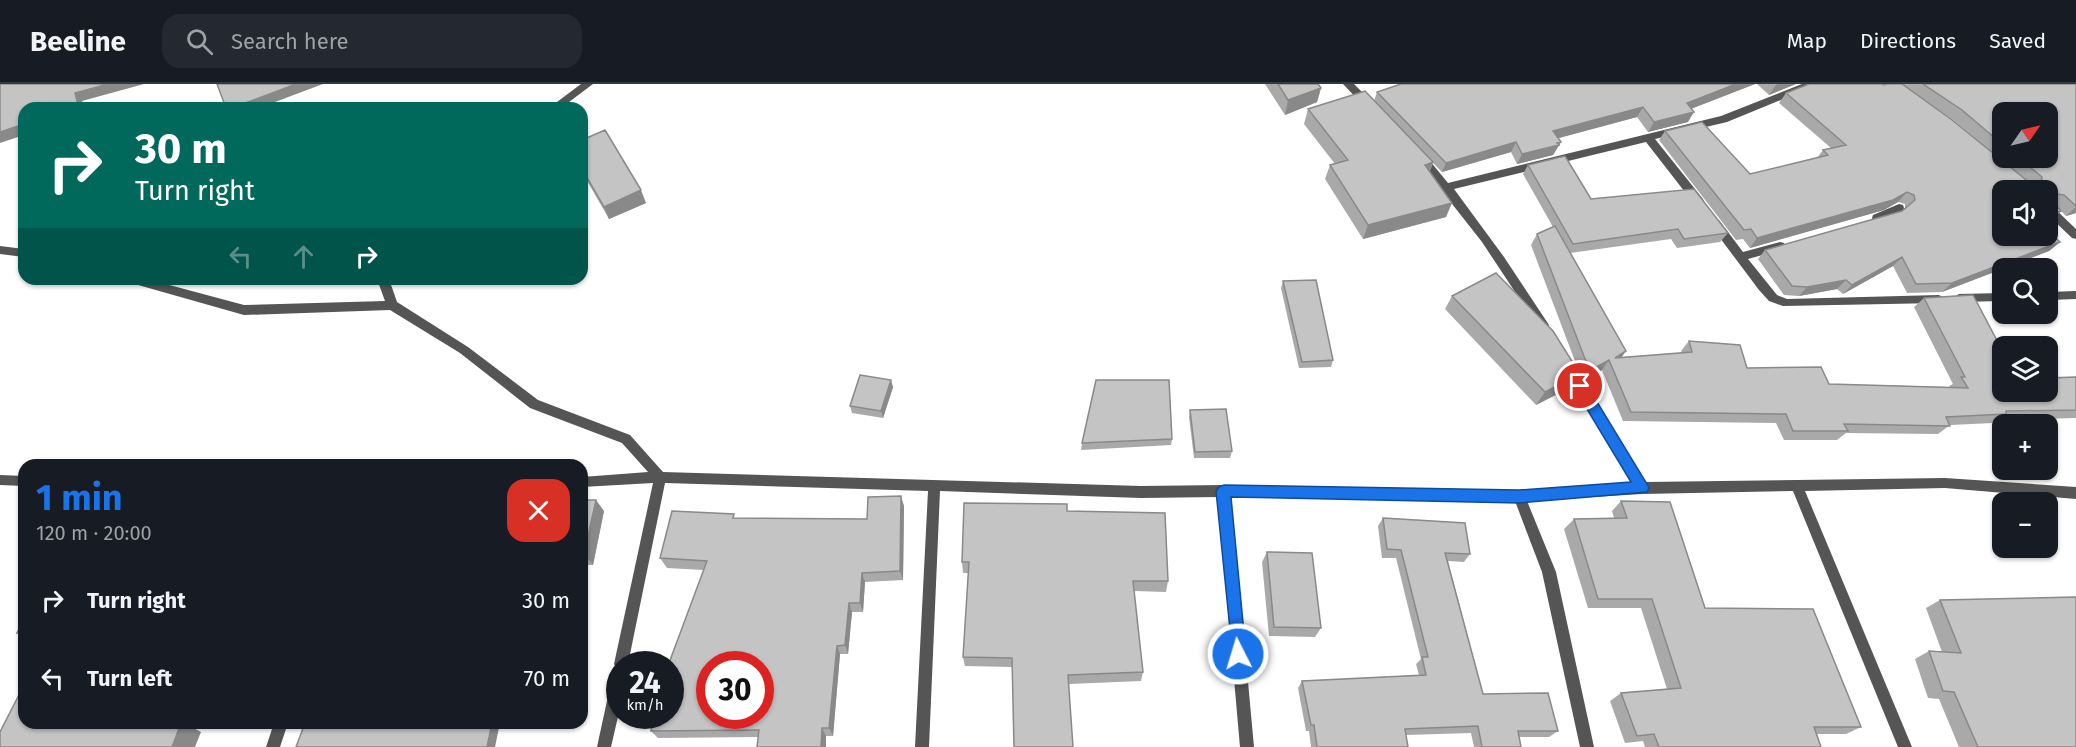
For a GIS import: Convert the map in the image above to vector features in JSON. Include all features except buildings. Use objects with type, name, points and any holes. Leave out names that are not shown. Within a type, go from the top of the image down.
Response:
[{"type":"street","points":[[562,102],[588,84]]},
{"type":"street","points":[[1348,84],[1379,115]]},
{"type":"street","points":[[1447,187],[1723,118],[1812,84]]},
{"type":"street","points":[[1648,137],[1773,298],[1787,303],[1992,297]]},
{"type":"street","points":[[1410,146],[1447,187],[1509,271],[1549,334]]},
{"type":"street","points":[[1865,222],[1888,216],[1899,208]]},
{"type":"street","points":[[2058,218],[2076,235]]},
{"type":"street","points":[[1740,257],[1786,244]]},
{"type":"street","points":[[0,250],[18,253]]},
{"type":"street","points":[[153,285],[244,310],[392,305],[464,350],[534,404],[626,439],[660,477]]},
{"type":"street","points":[[385,285],[392,305]]},
{"type":"street","points":[[2058,296],[2076,295]]},
{"type":"street","points":[[1562,355],[1642,488]]},
{"type":"street","points":[[624,651],[660,477]]},
{"type":"street","points":[[588,482],[660,477],[1141,492],[1224,491],[1519,496],[1642,488],[1944,483],[2076,494]]},
{"type":"street","points":[[0,480],[18,481]]},
{"type":"street","points":[[922,747],[934,486]]},
{"type":"street","points":[[1797,486],[1905,747]]},
{"type":"street","points":[[1224,491],[1247,747]]},
{"type":"street","points":[[1519,496],[1550,572],[1587,747]]},
{"type":"street","points":[[273,747],[279,729]]},
{"type":"street","points":[[604,747],[608,729]]},
{"type":"route","points":[[1238,654],[1224,491],[1519,496],[1642,488],[1580,386]]}]
